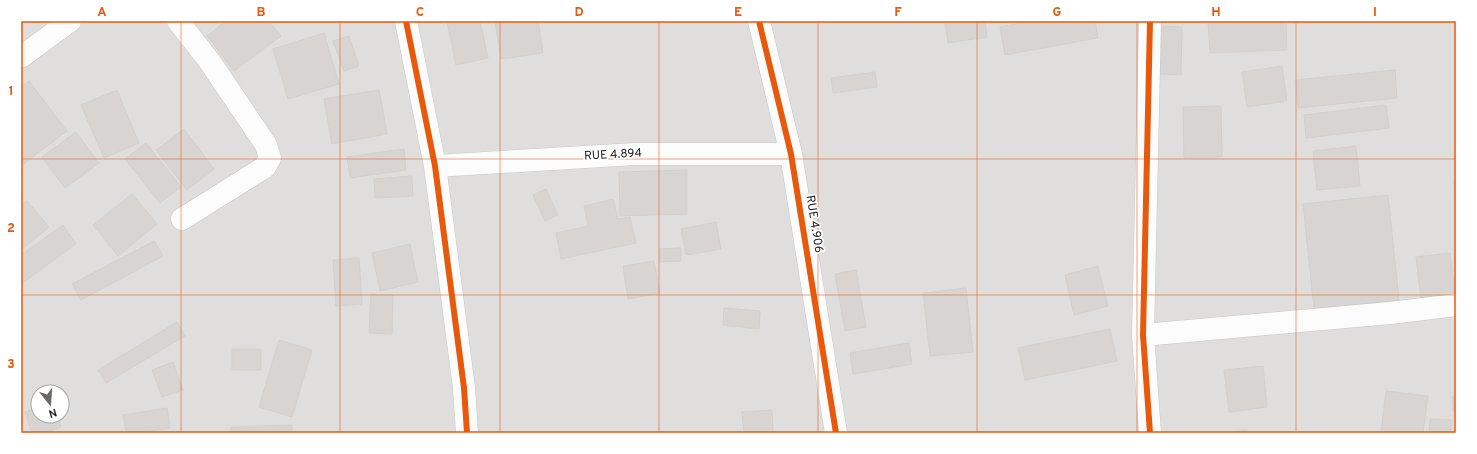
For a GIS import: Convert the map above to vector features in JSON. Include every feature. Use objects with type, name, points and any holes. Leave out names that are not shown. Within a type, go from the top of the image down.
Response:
[{"type":"street","points":[[21,57],[70,21]]},
{"type":"street","points":[[178,21],[210,62],[266,145],[270,158],[265,167],[182,219]]},
{"type":"street","points":[[406,21],[435,166],[464,388],[467,433]]},
{"type":"street","name":"RUE 4.906","points":[[759,21],[791,154],[836,433]]},
{"type":"street","points":[[1150,21],[1143,335],[1150,433]]},
{"type":"street","name":"RUE 4.894","points":[[435,166],[635,154],[791,154]]},
{"type":"street","points":[[1143,335],[1390,313],[1456,305]]},
{"type":"shaded area","points":[[21,21],[1456,21],[1456,433],[21,433]]},
{"type":"building","points":[[226,21],[269,21],[281,36],[234,71],[207,36]]},
{"type":"building","points":[[447,21],[480,21],[488,58],[456,65]]},
{"type":"building","points":[[495,21],[538,21],[543,53],[501,59]]},
{"type":"building","points":[[945,21],[985,21],[987,37],[948,43]]},
{"type":"building","points":[[1032,21],[1095,21],[1098,38],[1005,55],[1000,27]]},
{"type":"building","points":[[1208,21],[1286,21],[1287,50],[1210,53]]},
{"type":"building","points":[[1161,26],[1182,27],[1181,75],[1160,74]]},
{"type":"building","points":[[324,33],[339,84],[288,99],[273,49]]},
{"type":"building","points":[[349,36],[359,66],[344,71],[333,41]]},
{"type":"building","points":[[1282,66],[1287,101],[1247,107],[1242,72]]},
{"type":"building","points":[[1395,70],[1397,98],[1298,108],[1296,80]]},
{"type":"building","points":[[875,72],[877,87],[833,93],[831,78]]},
{"type":"building","points":[[29,81],[67,131],[21,166],[21,87]]},
{"type":"building","points":[[117,90],[139,143],[104,158],[81,105]]},
{"type":"building","points":[[379,90],[387,134],[332,144],[324,99]]},
{"type":"building","points":[[1386,105],[1389,128],[1306,138],[1304,115]]},
{"type":"building","points":[[1221,106],[1222,157],[1184,158],[1183,107]]},
{"type":"building","points":[[184,129],[214,169],[187,190],[156,150]]},
{"type":"building","points":[[76,132],[99,163],[65,188],[42,157]]},
{"type":"building","points":[[146,143],[181,187],[160,203],[125,159]]},
{"type":"building","points":[[1356,146],[1360,186],[1317,190],[1313,151]]},
{"type":"building","points":[[404,149],[406,170],[350,178],[347,157]]},
{"type":"building","points":[[687,170],[687,214],[620,216],[619,172]]},
{"type":"building","points":[[412,176],[413,196],[375,198],[374,179]]},
{"type":"building","points":[[1454,181],[1456,181],[1456,207]]},
{"type":"building","points":[[546,189],[558,215],[545,221],[533,195]]},
{"type":"building","points":[[132,194],[157,224],[118,256],[93,225]]},
{"type":"building","points":[[1388,195],[1399,300],[1314,309],[1303,204]]},
{"type":"building","points":[[613,199],[618,219],[630,217],[636,243],[561,259],[556,233],[588,226],[584,206]]},
{"type":"building","points":[[27,201],[49,227],[21,250],[21,205]]},
{"type":"building","points":[[716,222],[721,249],[686,255],[681,229]]},
{"type":"building","points":[[63,225],[76,244],[21,284],[21,255]]},
{"type":"building","points":[[154,241],[163,256],[81,300],[72,284]]},
{"type":"building","points":[[410,244],[418,282],[380,291],[372,253]]},
{"type":"building","points":[[681,248],[681,261],[660,262],[659,249]]},
{"type":"building","points":[[1450,253],[1455,294],[1421,298],[1416,257]]},
{"type":"building","points":[[359,258],[362,304],[336,306],[333,260]]},
{"type":"building","points":[[654,261],[660,293],[628,299],[623,266]]},
{"type":"building","points":[[1098,266],[1108,306],[1074,315],[1065,275]]},
{"type":"building","points":[[856,270],[866,327],[845,331],[835,274]]},
{"type":"building","points":[[966,288],[973,352],[930,356],[923,293]]},
{"type":"building","points":[[371,294],[393,295],[392,334],[369,333]]},
{"type":"building","points":[[724,308],[760,311],[759,329],[723,325]]},
{"type":"building","points":[[177,322],[185,336],[106,383],[98,370]]},
{"type":"building","points":[[1110,329],[1117,361],[1025,380],[1018,348]]},
{"type":"building","points":[[279,340],[312,350],[292,417],[259,407]]},
{"type":"building","points":[[909,343],[912,364],[853,374],[850,353]]},
{"type":"building","points":[[232,349],[261,349],[261,370],[232,370]]},
{"type":"building","points":[[173,362],[183,390],[162,397],[152,370]]},
{"type":"building","points":[[1263,366],[1267,407],[1229,412],[1224,370]]},
{"type":"building","points":[[1386,391],[1428,396],[1423,433],[1381,433]]},
{"type":"building","points":[[1452,397],[1456,397],[1456,410],[1453,411]]},
{"type":"building","points":[[167,408],[170,428],[138,433],[126,433],[123,415]]},
{"type":"building","points":[[30,410],[30,424],[60,424],[61,427],[44,433],[32,433],[25,412]]},
{"type":"building","points":[[772,410],[773,433],[744,433],[742,412]]},
{"type":"building","points":[[1430,419],[1452,420],[1451,433],[1429,433]]},
{"type":"building","points":[[292,425],[292,433],[231,433],[231,427]]},
{"type":"building","points":[[1247,430],[1247,433],[1226,433]]},
{"type":"cycle path","points":[[406,21],[435,166],[464,388],[467,433]]},
{"type":"cycle path","points":[[759,21],[791,154],[836,433]]},
{"type":"cycle path","points":[[1150,21],[1143,335],[1150,433]]}]
